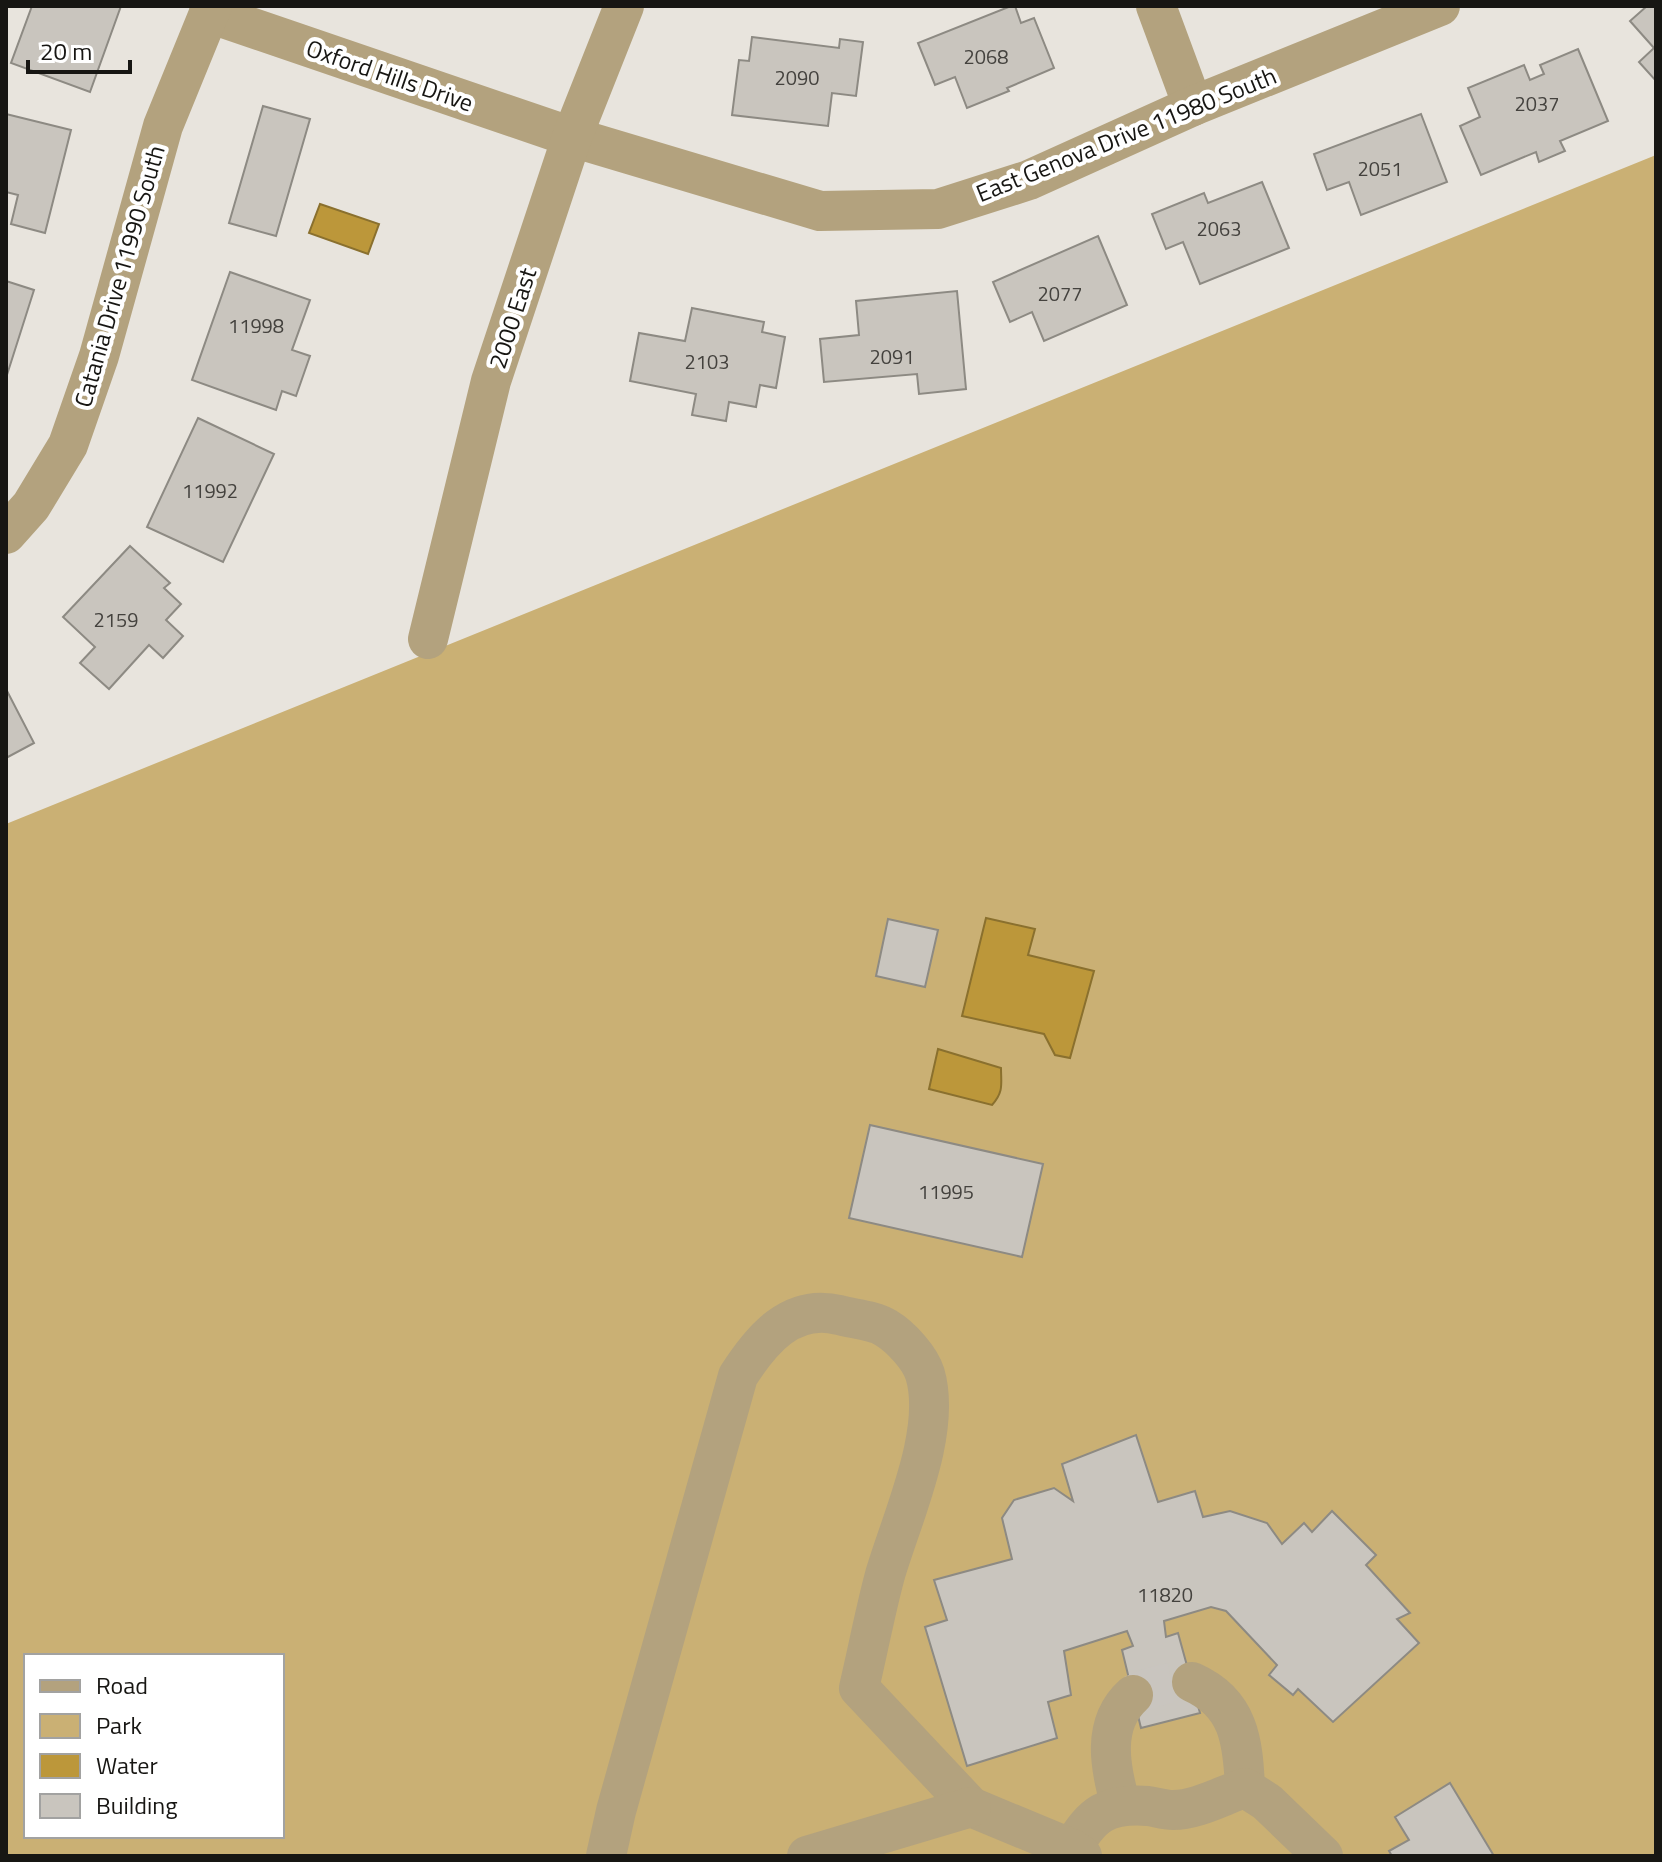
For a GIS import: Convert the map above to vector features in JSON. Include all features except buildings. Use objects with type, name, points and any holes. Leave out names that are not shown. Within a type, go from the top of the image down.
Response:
[{"type":"street","name":"2000 East","points":[[428,639],[491,381],[572,137],[624,6]]},
{"type":"street","points":[[1156,6],[1193,106]]},
{"type":"street","name":"East Genova Drive 11980 South","points":[[572,137],[820,211],[938,209],[1029,180],[1193,106],[1440,6]]},
{"type":"street","name":"Oxford Hills Drive","points":[[211,10],[572,137]]},
{"type":"street","name":"Catania Drive 11990 South","points":[[6,534],[31,506],[68,445],[99,356],[163,126],[211,10]]},
{"type":"street","points":[[606,1856],[738,1376],[760,1343],[789,1321],[823,1311],[885,1326],[908,1348],[924,1372],[931,1413],[916,1476],[885,1577],[859,1688],[971,1807],[1077,1853],[1084,1827],[1105,1811],[1121,1806],[1173,1810],[1196,1806],[1245,1788]]},
{"type":"street","points":[[1192,1682],[1210,1690],[1226,1707],[1237,1729],[1243,1753],[1245,1788]]},
{"type":"street","points":[[1121,1806],[1113,1778],[1110,1750],[1113,1727],[1121,1706],[1133,1695]]},
{"type":"street","points":[[1245,1788],[1267,1802],[1323,1856]]},
{"type":"street","points":[[807,1856],[971,1807]]},
{"type":"green space","points":[[1656,155],[1656,1856],[6,1856],[6,824]]},
{"type":"water","points":[[320,204],[379,224],[368,254],[309,233]]},
{"type":"water","points":[[986,918],[1035,929],[1028,955],[1094,971],[1070,1058],[1055,1055],[1044,1034],[962,1016]]},
{"type":"water","points":[[938,1049],[1001,1068],[1000,1092],[992,1105],[929,1089]]},
{"type":"tunnel","points":[[1133,1695],[1161,1685],[1192,1682]]}]
